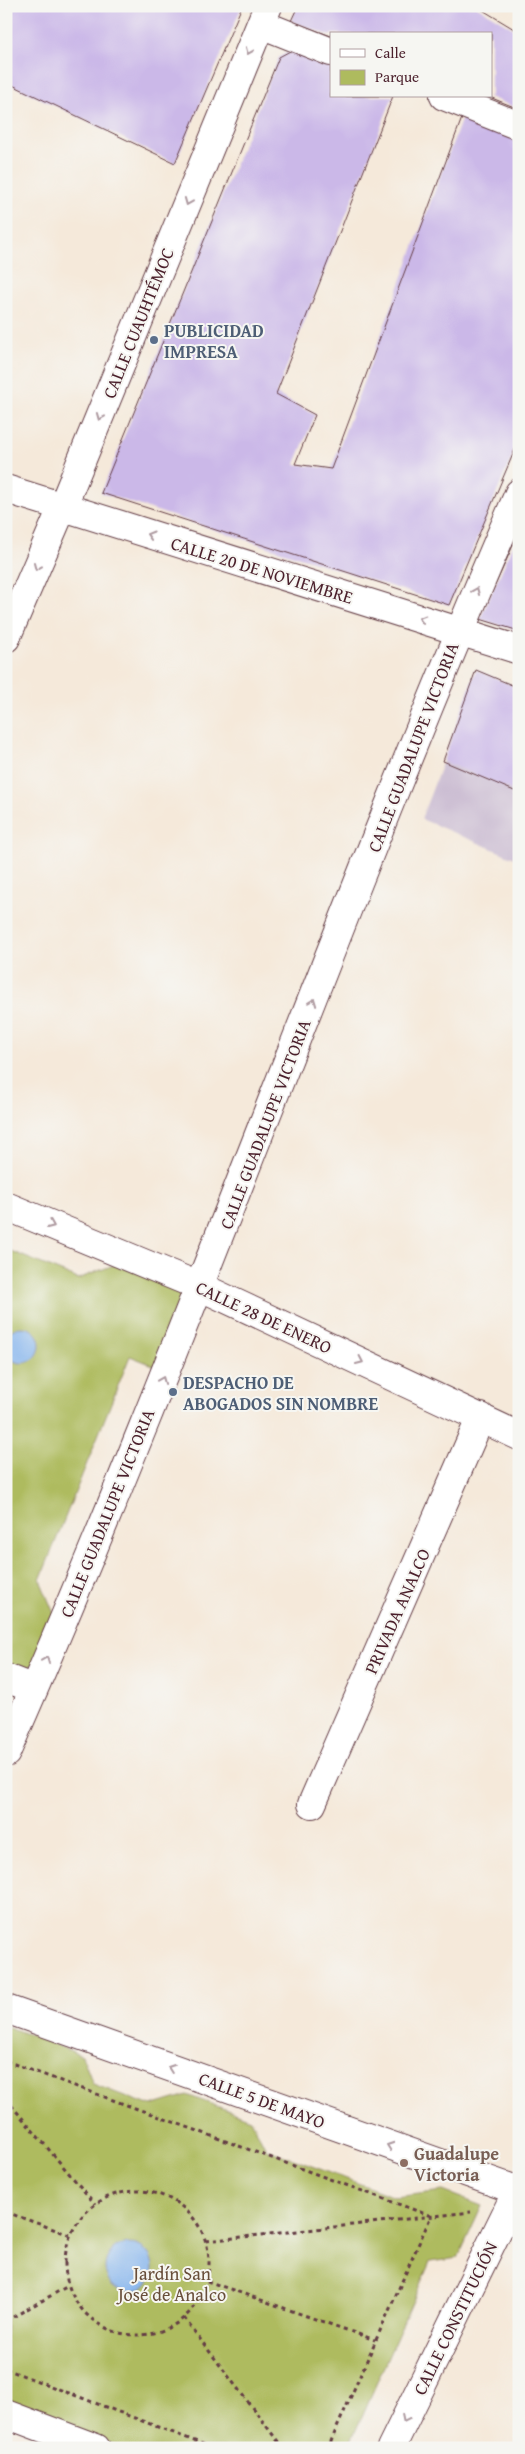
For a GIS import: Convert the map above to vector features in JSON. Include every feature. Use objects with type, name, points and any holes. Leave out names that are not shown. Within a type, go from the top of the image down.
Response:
[{"type":"street","points":[[264,15],[330,51]]},
{"type":"street","name":"CALLE CUAUHTÉMOC","points":[[6,638],[62,508],[264,15]]},
{"type":"street","points":[[449,98],[519,126]]},
{"type":"street","name":"CALLE 20 DE NOVIEMBRE","points":[[6,489],[519,650]]},
{"type":"street","name":"CALLE GUADALUPE VICTORIA","points":[[6,1753],[201,1287],[459,630],[519,493]]},
{"type":"street","name":"CALLE 28 DE ENERO","points":[[6,1206],[201,1287],[519,1436]]},
{"type":"street","name":"PRIVADA ANALCO","points":[[312,1804],[481,1417]]},
{"type":"street","points":[[6,1678],[34,1689]]},
{"type":"street","name":"CALLE 5 DE MAYO","points":[[6,2009],[518,2189]]},
{"type":"street","name":"CALLE CONSTITUCIÓN","points":[[391,2448],[518,2189]]},
{"type":"street","points":[[6,2414],[96,2448]]},
{"type":"path","points":[[6,2061],[431,2216]]},
{"type":"path","points":[[6,2099],[95,2204]]},
{"type":"path","points":[[138,2190],[160,2194],[180,2205],[196,2221],[206,2241],[209,2261],[207,2281],[198,2301],[184,2318],[166,2330],[146,2336],[124,2335],[104,2328],[86,2315],[73,2298],[66,2278],[65,2256],[70,2235],[80,2218],[95,2204],[115,2194],[138,2190]]},
{"type":"path","points":[[6,2212],[70,2235]]},
{"type":"path","points":[[206,2241],[472,2212]]},
{"type":"path","points":[[328,2448],[431,2216]]},
{"type":"path","points":[[207,2281],[375,2340]]},
{"type":"path","points":[[6,2321],[68,2286]]},
{"type":"path","points":[[184,2318],[283,2448]]},
{"type":"path","points":[[6,2369],[213,2448]]},
{"type":"shaded area","points":[[443,761],[519,793],[519,860],[421,819]]},
{"type":"green space","points":[[6,1249],[78,1279],[116,1264],[170,1285],[181,1295],[180,1312],[158,1367],[130,1356],[40,1580],[55,1616],[49,1636],[40,1656],[34,1664],[27,1669],[18,1670],[6,1667]]},
{"type":"green space","name":"Jardín San José de Analco","points":[[6,2026],[82,2055],[93,2084],[151,2106],[187,2095],[251,2119],[266,2149],[395,2197],[443,2191],[482,2206],[458,2258],[430,2262],[348,2448],[124,2448],[6,2404]]},
{"type":"water","points":[[22,1327],[29,1328],[35,1332],[39,1338],[39,1352],[35,1358],[29,1362],[22,1363],[15,1362],[9,1358],[5,1352],[4,1345],[5,1338],[9,1332],[15,1328]]},
{"type":"water","points":[[129,2244],[138,2246],[146,2251],[151,2259],[153,2268],[151,2277],[146,2285],[138,2290],[129,2292],[120,2290],[112,2285],[107,2277],[105,2268],[107,2259],[112,2251],[120,2246]]},
{"type":"building","points":[[6,6],[242,6],[175,163],[6,82]]},
{"type":"building","points":[[298,6],[476,6],[519,32],[519,109],[492,98],[492,32],[330,32],[330,36],[291,21]]},
{"type":"building","points":[[292,50],[330,66],[330,98],[392,98],[276,394],[315,415],[295,464],[331,469],[462,118],[519,141],[519,440],[449,605],[101,493],[279,57]]},
{"type":"building","points":[[519,532],[519,631],[480,619]]},
{"type":"building","points":[[476,670],[519,688],[519,793],[443,761]]},
{"type":"place","name":"PUBLICIDAD IMPRESA","points":[[154,340]]},
{"type":"place","name":"DESPACHO DE ABOGADOS SIN NOMBRE","points":[[173,1392]]},
{"type":"place","name":"Guadalupe Victoria","points":[[404,2163]]}]
